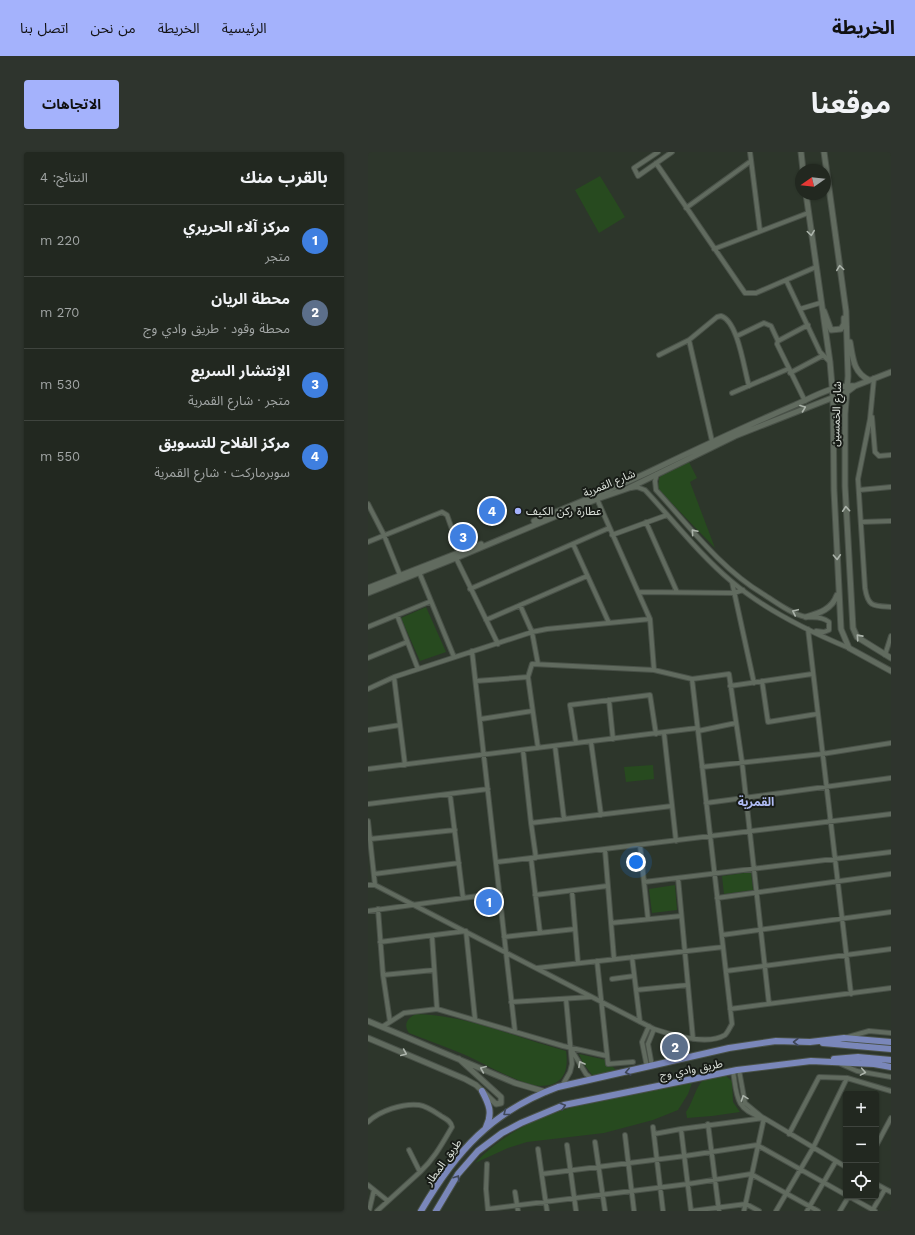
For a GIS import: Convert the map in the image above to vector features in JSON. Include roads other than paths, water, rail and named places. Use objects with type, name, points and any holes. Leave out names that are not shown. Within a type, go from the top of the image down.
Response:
[{"type":"main road","name":"طريق وادي وج","points":[[485,1128],[511,1109],[532,1097],[562,1086],[729,1048],[776,1041],[810,1042],[844,1038],[891,1042]]},
{"type":"main road","points":[[810,1042],[891,1048]]},
{"type":"main road","points":[[811,1061],[858,1057],[891,1060]]},
{"type":"main road","name":"طريق وادي وج","points":[[502,1133],[521,1122],[564,1106],[736,1071],[811,1061],[874,1064],[891,1067]]},
{"type":"main road","points":[[482,1091],[489,1104],[490,1110],[489,1122],[485,1128]]},
{"type":"main road","name":"طريق المطار","points":[[421,1211],[450,1166],[468,1144],[485,1128]]},
{"type":"main road","name":"طريق المطار","points":[[436,1211],[458,1174],[478,1150],[502,1133]]},
{"type":"street","points":[[658,152],[634,168],[638,176],[672,152]]},
{"type":"street","points":[[750,152],[760,231]]},
{"type":"street","points":[[801,152],[802,164]]},
{"type":"street","name":"شارع الخمسين","points":[[824,152],[844,293],[847,327],[845,486],[853,628],[857,637],[891,658]]},
{"type":"street","points":[[686,208],[751,161]]},
{"type":"street","points":[[656,163],[745,293],[756,293],[816,267]]},
{"type":"street","name":"شارع الخمسين","points":[[807,200],[819,297],[830,362],[833,397],[834,490],[838,592],[841,629],[849,648]]},
{"type":"street","points":[[714,249],[808,213]]},
{"type":"street","points":[[786,280],[822,356],[830,362]]},
{"type":"street","points":[[819,297],[829,326],[834,331],[841,329],[844,324],[844,293]]},
{"type":"street","points":[[800,309],[820,303]]},
{"type":"street","points":[[659,355],[689,340],[713,319],[721,316],[728,320],[737,336],[749,386]]},
{"type":"street","points":[[737,336],[764,323],[771,326],[778,341],[778,348],[805,401]]},
{"type":"street","points":[[778,341],[808,325]]},
{"type":"street","points":[[847,327],[854,366],[858,373],[869,380]]},
{"type":"street","points":[[689,340],[712,441]]},
{"type":"street","points":[[732,393],[789,371],[822,356]]},
{"type":"street","name":"شارع القمرية","points":[[368,593],[597,499],[629,488],[735,436],[847,392],[855,386],[891,372]]},
{"type":"street","points":[[874,378],[871,409],[860,464],[859,490],[861,522],[867,600],[875,606],[891,607]]},
{"type":"street","points":[[368,588],[460,552],[650,471],[712,441],[805,401],[847,385],[855,386]]},
{"type":"street","points":[[871,409],[875,452],[879,456],[891,455]]},
{"type":"street","points":[[660,472],[656,475],[656,490],[734,574],[761,593],[796,614],[806,617],[825,618],[830,626],[829,630],[824,632],[808,629]]},
{"type":"street","points":[[629,488],[637,487],[645,490],[732,582],[808,629],[849,648],[891,671]]},
{"type":"street","points":[[859,490],[891,487]]},
{"type":"street","points":[[597,499],[650,619],[654,670]]},
{"type":"street","points":[[368,504],[384,535],[400,575]]},
{"type":"street","points":[[368,542],[442,512],[447,515],[460,552]]},
{"type":"street","points":[[612,535],[667,515]]},
{"type":"street","points":[[861,522],[891,521]]},
{"type":"street","points":[[646,522],[677,592]]},
{"type":"street","points":[[470,589],[609,528]]},
{"type":"street","points":[[572,544],[609,623]]},
{"type":"street","points":[[456,558],[498,644]]},
{"type":"street","points":[[419,572],[429,602],[454,657]]},
{"type":"street","points":[[486,620],[587,576]]},
{"type":"street","points":[[732,582],[754,683]]},
{"type":"street","points":[[639,592],[734,593],[744,590]]},
{"type":"street","points":[[806,617],[830,607],[835,602],[838,592]]},
{"type":"street","points":[[368,627],[429,602]]},
{"type":"street","points":[[520,605],[532,632],[538,664]]},
{"type":"street","points":[[397,615],[418,669]]},
{"type":"street","points":[[368,689],[394,677],[532,632],[547,629],[650,619]]},
{"type":"street","points":[[808,629],[812,674],[851,994]]},
{"type":"street","points":[[885,655],[891,636]]},
{"type":"street","points":[[368,658],[407,642]]},
{"type":"street","points":[[472,651],[481,719],[497,862],[505,952],[515,1032]]},
{"type":"street","points":[[538,748],[528,677],[532,664],[654,670],[692,679],[729,674],[742,762],[769,1004]]},
{"type":"street","points":[[730,686],[812,674]]},
{"type":"street","points":[[394,677],[405,765]]},
{"type":"street","points":[[476,681],[528,677]]},
{"type":"street","points":[[368,885],[375,885],[654,1029],[675,1036],[693,1039],[718,1038],[726,1034],[732,1024],[692,679]]},
{"type":"street","points":[[762,682],[768,722],[817,714]]},
{"type":"street","points":[[576,744],[570,705],[609,700],[650,695],[656,734]]},
{"type":"street","points":[[609,700],[613,739]]},
{"type":"street","points":[[481,719],[532,711]]},
{"type":"street","points":[[368,769],[697,730],[736,724]]},
{"type":"street","points":[[368,730],[400,725]]},
{"type":"street","points":[[664,733],[676,841]]},
{"type":"street","points":[[591,742],[601,815]]},
{"type":"street","points":[[702,767],[822,754],[891,743]]},
{"type":"street","points":[[555,746],[564,819]]},
{"type":"street","points":[[523,750],[536,858]]},
{"type":"street","points":[[706,803],[826,788],[891,778]]},
{"type":"street","points":[[368,804],[488,789]]},
{"type":"street","points":[[450,794],[463,898]]},
{"type":"street","points":[[532,823],[672,806]]},
{"type":"street","points":[[497,862],[830,823],[891,814]]},
{"type":"street","points":[[368,821],[375,885]]},
{"type":"street","points":[[370,839],[455,830]]},
{"type":"street","points":[[640,845],[648,920]]},
{"type":"street","points":[[605,850],[614,959]]},
{"type":"street","points":[[644,882],[714,873],[754,870],[891,852]]},
{"type":"street","points":[[531,858],[540,933]]},
{"type":"street","points":[[374,874],[459,863]]},
{"type":"street","points":[[717,898],[891,874]]},
{"type":"street","points":[[678,878],[693,1039]]},
{"type":"street","points":[[535,895],[608,886]]},
{"type":"street","points":[[572,891],[578,963]]},
{"type":"street","points":[[368,911],[500,893]]},
{"type":"street","points":[[378,909],[383,975],[390,1022]]},
{"type":"street","points":[[722,935],[891,912]]},
{"type":"street","points":[[611,923],[682,916]]},
{"type":"street","points":[[504,937],[575,929]]},
{"type":"street","points":[[380,942],[466,931]]},
{"type":"street","points":[[466,931],[475,1019]]},
{"type":"street","points":[[432,936],[437,1010]]},
{"type":"street","points":[[536,968],[723,947]]},
{"type":"street","points":[[726,972],[891,949]]},
{"type":"street","points":[[632,957],[640,1022]]},
{"type":"street","points":[[597,961],[608,1064],[634,1062]]},
{"type":"street","points":[[383,975],[434,970]]},
{"type":"street","points":[[612,979],[634,976]]},
{"type":"street","points":[[636,990],[688,985]]},
{"type":"street","points":[[730,1009],[891,988]]},
{"type":"street","points":[[511,1002],[591,997]]},
{"type":"street","points":[[562,1086],[570,1072],[572,1064],[566,999]]},
{"type":"street","points":[[382,1027],[404,1013],[437,1010],[475,1019],[570,1048],[607,1056]]},
{"type":"street","points":[[368,1021],[522,1085],[546,1092]]},
{"type":"street","points":[[649,1026],[642,1042],[650,1067]]},
{"type":"street","points":[[650,1067],[648,1044],[654,1029]]},
{"type":"street","points":[[844,1038],[869,1031],[891,1033]]},
{"type":"street","points":[[368,1038],[465,1079],[476,1085],[496,1104],[502,1102],[501,1096],[460,1059]]},
{"type":"street","points":[[570,1048],[586,1074],[593,1080]]},
{"type":"street","points":[[836,1062],[857,1071],[891,1077]]},
{"type":"street","points":[[736,1071],[738,1102],[742,1107],[750,1114],[764,1118],[843,1165]]},
{"type":"street","points":[[789,1134],[819,1077],[847,1078],[891,1091]]},
{"type":"street","points":[[776,1211],[813,1148],[847,1078]]},
{"type":"street","points":[[368,1122],[385,1112],[405,1106],[419,1105],[431,1110],[449,1122],[452,1127],[432,1160],[377,1211]]},
{"type":"street","points":[[654,1134],[708,1124],[764,1118]]},
{"type":"street","points":[[744,1211],[764,1118]]},
{"type":"street","points":[[879,1140],[891,1118]]},
{"type":"street","points":[[708,1124],[719,1209]]},
{"type":"street","points":[[653,1127],[663,1211]]},
{"type":"street","points":[[681,1129],[692,1211],[719,1209],[746,1204],[759,1211]]},
{"type":"street","points":[[625,1135],[634,1211]]},
{"type":"street","points":[[595,1142],[605,1211]]},
{"type":"street","points":[[567,1145],[576,1211]]},
{"type":"street","points":[[542,1174],[657,1160],[757,1145],[843,1193]]},
{"type":"street","points":[[538,1149],[547,1211]]},
{"type":"street","points":[[409,1150],[420,1172]]},
{"type":"street","points":[[809,1209],[836,1161]]},
{"type":"street","points":[[487,1164],[488,1210],[517,1205],[661,1188],[751,1174],[809,1209],[818,1211]]},
{"type":"street","points":[[368,1185],[388,1200]]},
{"type":"street","points":[[879,1186],[891,1192]]},
{"type":"street","points":[[853,1199],[873,1211],[885,1189]]},
{"type":"street","points":[[369,1211],[374,1190]]},
{"type":"street","points":[[515,1192],[518,1211]]},
{"type":"street","points":[[840,1211],[846,1199]]},
{"type":"place","name":"مركز الفلاح للتسويق","points":[[492,511]]},
{"type":"place","name":"عطارة ركن الكيف","points":[[518,511]]},
{"type":"place","name":"الإنتشار السريع","points":[[463,537]]},
{"type":"place","name":"مركز آلاء الحريري","points":[[489,902]]},
{"type":"place","name":"محطة الريان","points":[[675,1047]]},
{"type":"district","name":"القمرية","points":[[756,802]]}]
